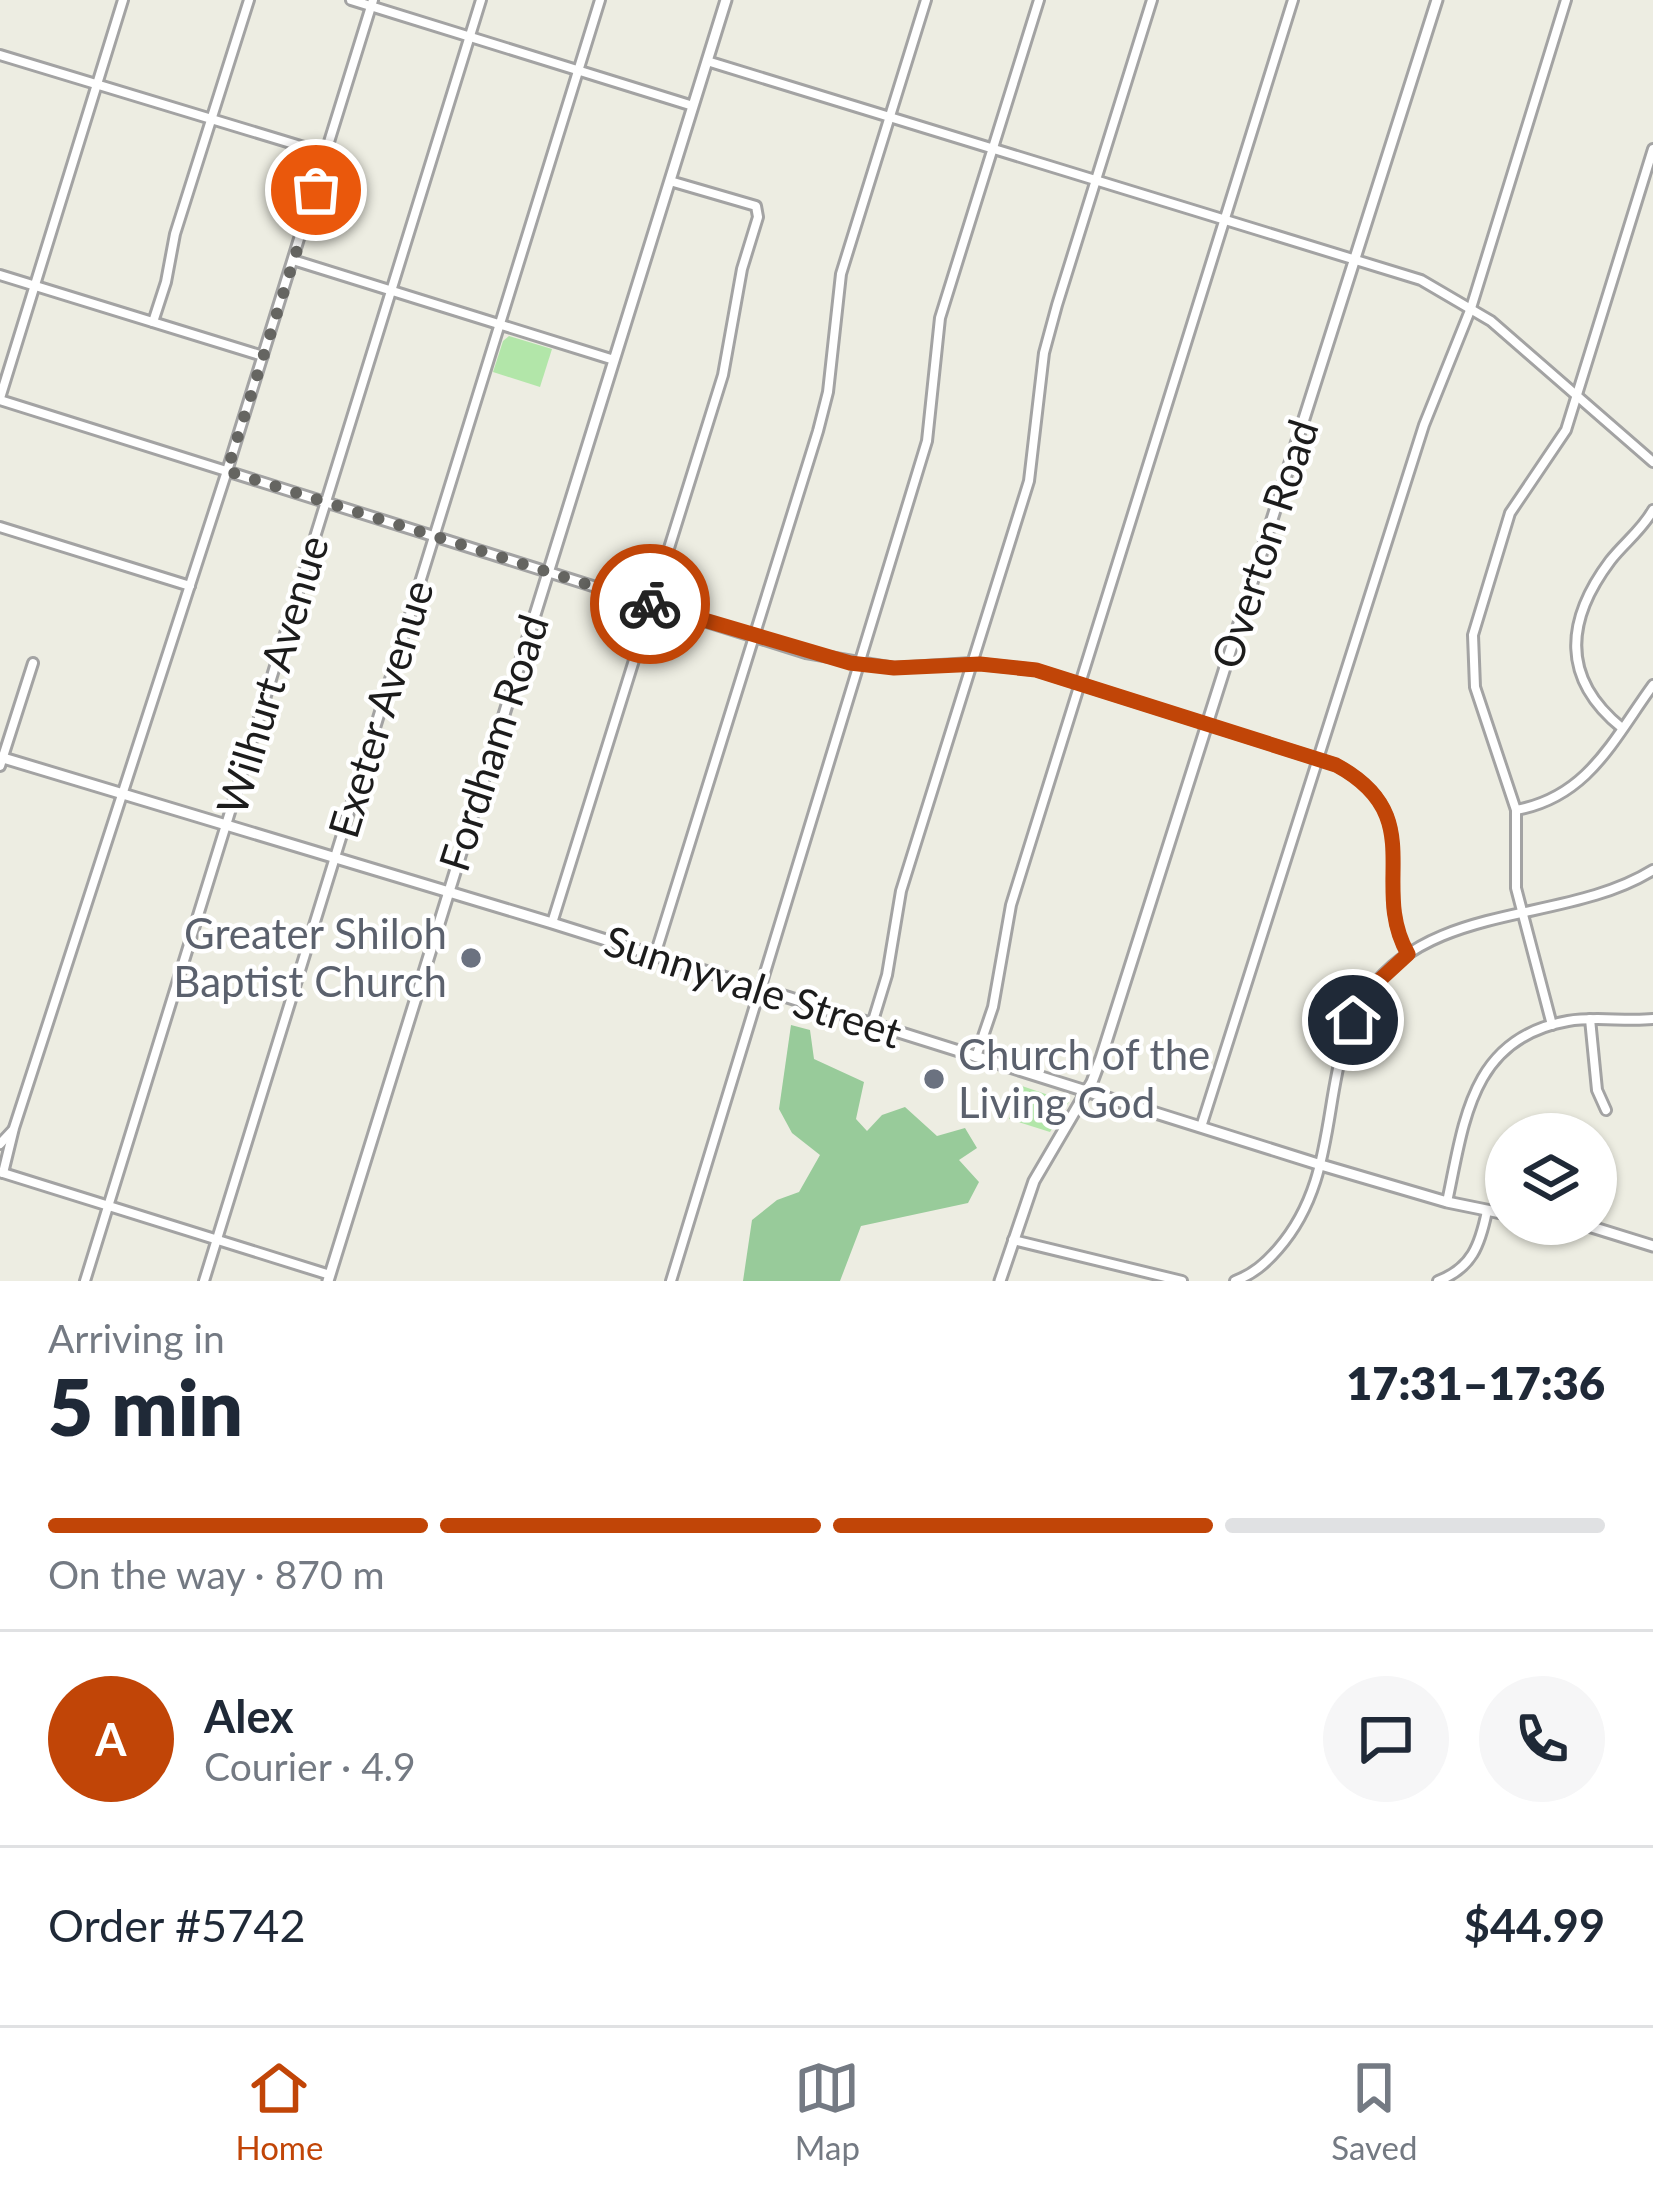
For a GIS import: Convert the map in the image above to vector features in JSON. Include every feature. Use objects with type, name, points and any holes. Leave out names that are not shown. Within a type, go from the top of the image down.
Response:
[{"type":"street","points":[[123,0],[0,399],[754,636],[859,664],[913,668],[971,663],[1027,668],[1319,760],[1354,775],[1388,818],[1394,837],[1395,928],[1408,954]]},
{"type":"street","points":[[153,322],[249,0]]},
{"type":"street","points":[[351,0],[694,106]]},
{"type":"street","name":"Wilhurt Avenue","points":[[86,1281],[482,0]]},
{"type":"street","name":"Exeter Avenue","points":[[204,1281],[600,0]]},
{"type":"street","name":"Fordham Road","points":[[329,1278],[726,0]]},
{"type":"street","points":[[655,955],[824,411],[841,274],[926,0]]},
{"type":"street","points":[[671,1281],[928,441],[940,318],[1039,0]]},
{"type":"street","points":[[872,1024],[887,975],[901,891],[1029,481],[1044,353],[1152,0]]},
{"type":"street","points":[[976,1057],[993,1007],[1011,905],[1293,0]]},
{"type":"street","name":"Overton Road","points":[[1000,1281],[1034,1181],[1086,1093],[1107,1042],[1437,0]]},
{"type":"street","points":[[1201,1127],[1424,425],[1471,308],[1566,0]]},
{"type":"street","points":[[329,1278],[2,1173],[372,3]]},
{"type":"street","points":[[0,55],[327,154]]},
{"type":"street","points":[[707,62],[1421,280],[1471,308],[1653,462]]},
{"type":"street","points":[[1552,1024],[1515,875],[1516,810],[1475,687],[1472,635],[1510,513],[1566,430],[1653,149]]},
{"type":"street","points":[[552,923],[723,376],[742,269],[758,217],[756,206],[670,182]]},
{"type":"street","points":[[293,260],[614,361]]},
{"type":"street","points":[[0,275],[263,356]]},
{"type":"street","points":[[1622,728],[1582,686],[1577,639],[1588,600],[1602,574],[1653,510]]},
{"type":"street","points":[[0,527],[190,586]]},
{"type":"street","points":[[1,760],[33,663]]},
{"type":"street","points":[[1516,810],[1542,805],[1586,778],[1653,686]]},
{"type":"street","name":"Sunnyvale Street","points":[[1,760],[552,923],[1086,1093],[1485,1211]]},
{"type":"street","points":[[1234,1281],[1267,1262],[1299,1224],[1322,1165],[1353,1020],[1371,988],[1408,954],[1439,937],[1616,889],[1653,870]]},
{"type":"street","points":[[1590,1019],[1598,1090],[1606,1110]]},
{"type":"street","points":[[1448,1202],[1470,1098],[1481,1074],[1512,1046],[1552,1024],[1653,1019]]},
{"type":"street","points":[[0,1144],[14,1128]]},
{"type":"street","points":[[1438,1281],[1460,1270],[1476,1253],[1485,1219]]},
{"type":"street","points":[[1617,1235],[1653,1246]]},
{"type":"street","points":[[1013,1240],[1182,1281]]},
{"type":"green space","points":[[509,336],[552,349],[540,387],[493,372]]},
{"type":"green space","points":[[791,1025],[810,1030],[814,1059],[864,1082],[856,1119],[867,1131],[882,1115],[905,1107],[937,1136],[965,1128],[977,1148],[959,1160],[979,1182],[968,1203],[861,1226],[840,1281],[743,1281],[752,1220],[777,1200],[799,1192],[820,1155],[792,1133],[779,1109]]},
{"type":"green space","points":[[1022,1086],[1069,1102],[1050,1132],[1009,1119]]},
{"type":"way so far","points":[[316,190],[227,471],[650,604]]},
{"type":"place","name":"Greater Shiloh Baptist Church","points":[[471,958]]},
{"type":"place","name":"Church of the Living God","points":[[934,1079]]},
{"type":"route","points":[[650,604],[850,663],[894,668],[980,664],[1036,670],[1336,765],[1354,775],[1379,802],[1394,837],[1395,928],[1408,954],[1371,988],[1353,1020]]}]
